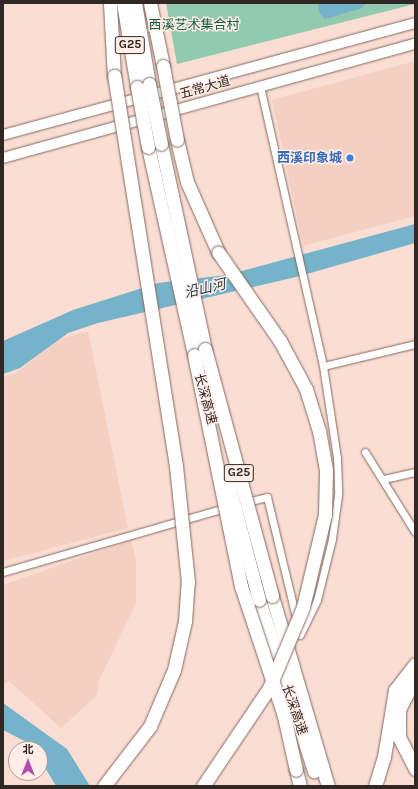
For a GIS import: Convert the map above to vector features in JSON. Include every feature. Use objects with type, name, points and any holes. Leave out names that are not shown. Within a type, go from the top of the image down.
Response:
[{"type":"highway","points":[[104,786],[150,726],[174,670],[186,621],[188,582],[176,466],[114,76],[110,3]]},
{"type":"highway","name":"长深高速","points":[[124,3],[155,145],[183,252],[199,352]]},
{"type":"highway","name":"长深高速","points":[[135,3],[143,86]]},
{"type":"highway","points":[[150,3],[177,140],[187,182],[218,252],[280,341],[306,389],[319,431],[326,470],[326,515],[303,607],[269,688],[204,786]]},
{"type":"highway","name":"长深高速","points":[[155,145],[170,254],[199,352],[266,598],[282,676],[320,786]]},
{"type":"highway","points":[[199,352],[241,586],[284,716],[300,786]]},
{"type":"highway","name":"长深高速","points":[[266,598],[287,655],[328,786]]},
{"type":"highway","points":[[375,786],[384,758],[394,690],[415,664]]},
{"type":"highway","points":[[415,678],[399,710],[399,737],[415,769]]},
{"type":"main road","name":"五常大道","points":[[3,135],[415,23]]},
{"type":"main road","name":"五常大道","points":[[3,158],[415,44]]},
{"type":"street","points":[[3,572],[267,497],[300,635],[317,600],[338,495],[333,418],[260,86]]},
{"type":"street","points":[[322,366],[415,344]]},
{"type":"street","points":[[365,452],[384,480],[415,532]]},
{"type":"street","points":[[384,480],[415,472]]},
{"type":"shaded area","name":"西溪印象城","points":[[415,61],[415,216],[303,246],[272,100]]},
{"type":"shaded area","points":[[88,331],[128,528],[3,561],[3,377],[16,373],[59,339]]},
{"type":"shaded area","points":[[131,540],[136,560],[136,604],[99,680],[97,695],[61,728],[9,681],[3,685],[3,585]]},
{"type":"green space","name":"西溪艺术集合村","points":[[166,3],[415,3],[415,4],[177,64]]},
{"type":"water","points":[[318,3],[366,3],[362,8],[325,19],[319,12]]},
{"type":"water","name":"沿山河","points":[[415,224],[415,243],[300,276],[98,323],[68,333],[20,368],[3,374],[3,341],[73,310],[158,283],[227,275]]},
{"type":"water","points":[[3,703],[67,749],[90,786],[56,786],[48,772],[48,741],[24,741],[3,730]]},
{"type":"place","name":"西溪印象城","points":[[350,158]]}]
